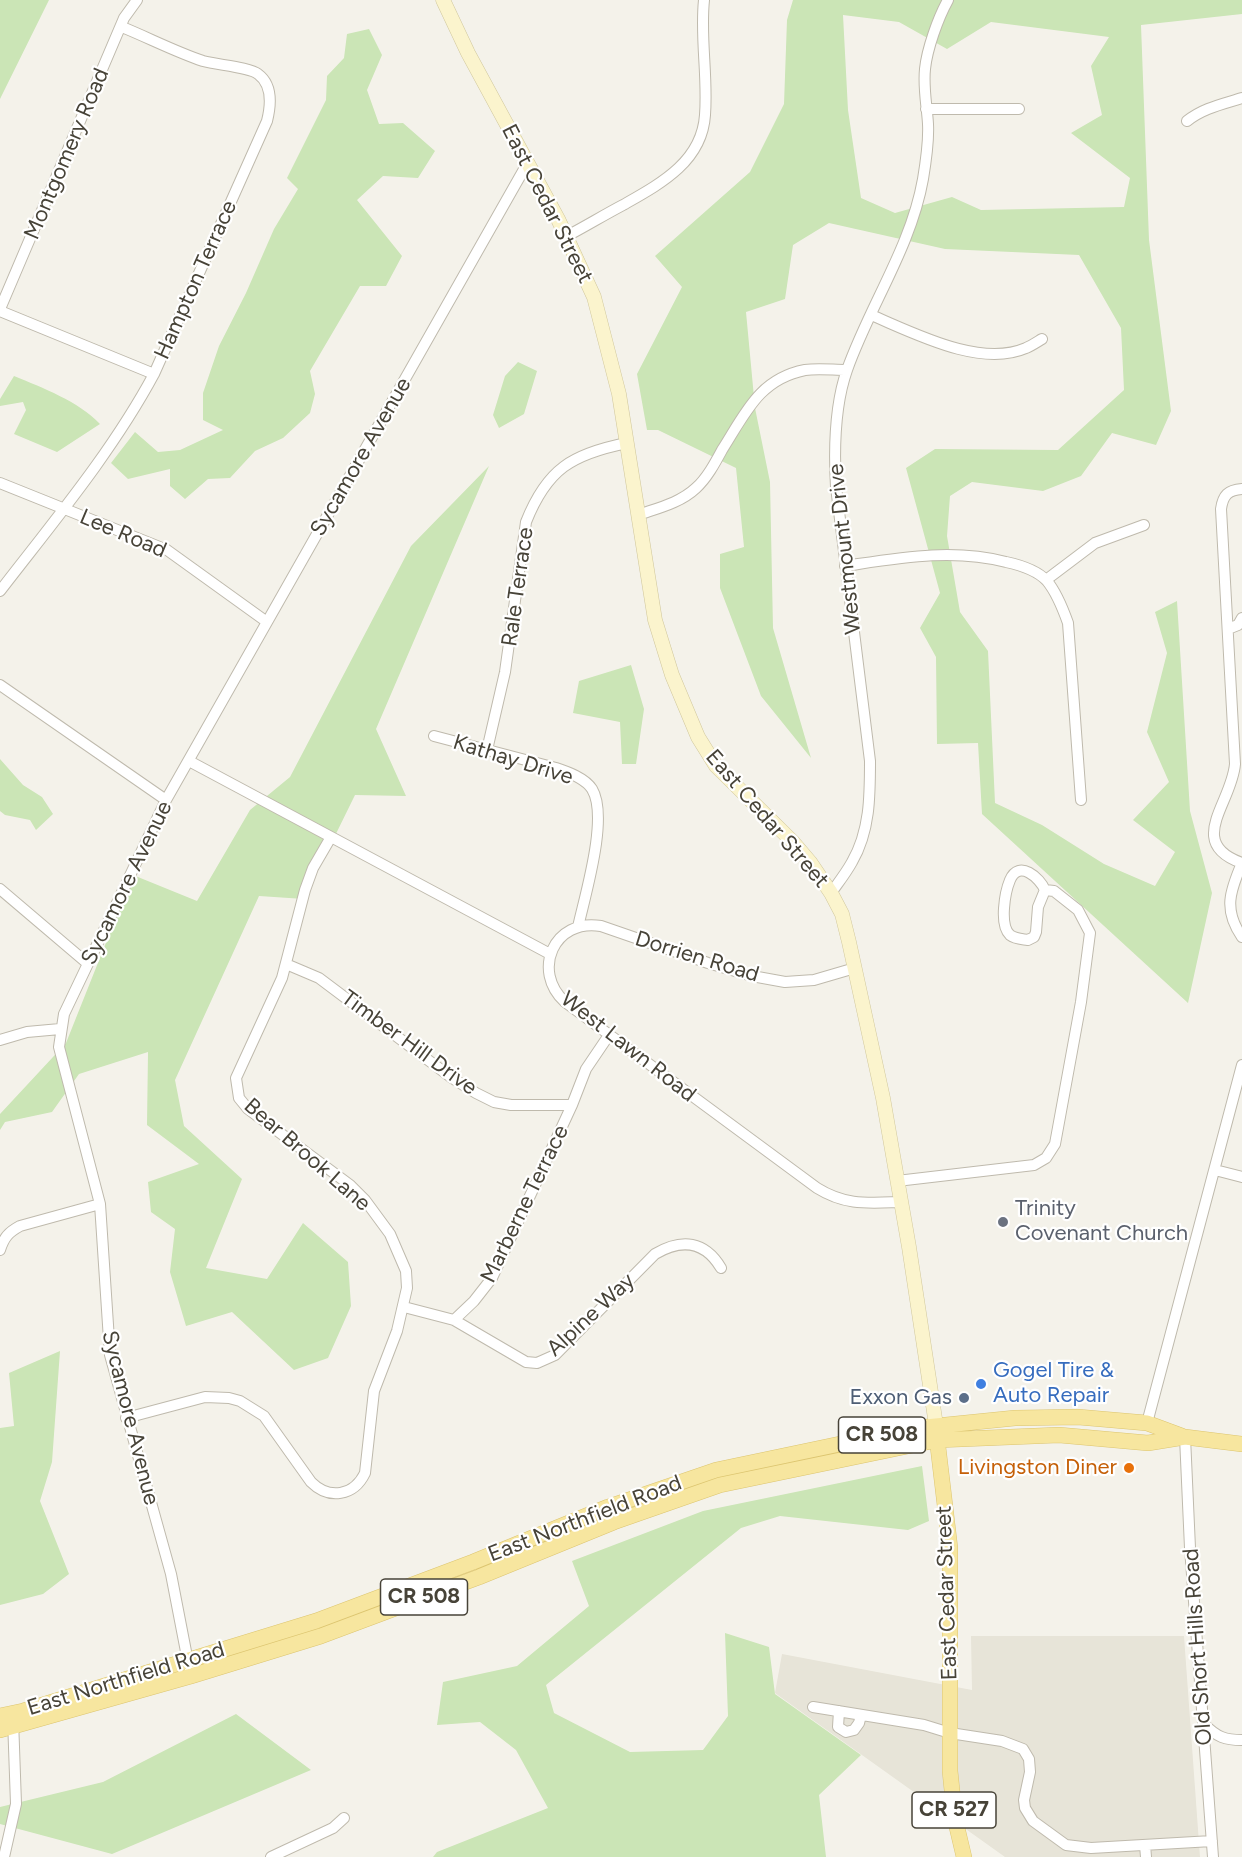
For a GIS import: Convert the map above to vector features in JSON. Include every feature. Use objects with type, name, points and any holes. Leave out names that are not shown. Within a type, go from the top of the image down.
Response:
[{"type":"main road","name":"East Cedar Street","points":[[443,0],[468,53],[567,236],[594,297],[619,394],[655,620],[672,675],[698,737],[716,766],[793,842],[810,862],[842,914],[883,1098],[936,1432],[950,1548],[950,1771],[955,1818],[964,1857]]},
{"type":"main road","name":"East Northfield Road","points":[[7,1722],[446,1589],[614,1522],[691,1486],[716,1470],[1015,1418],[1093,1418],[1147,1424],[1185,1437],[1242,1444]]},
{"type":"main road","points":[[1085,1436],[1092,1430],[1140,1434],[1147,1424]]},
{"type":"main road","name":"East Northfield Road","points":[[936,1432],[1085,1436],[1148,1443],[1185,1437]]},
{"type":"main road","name":"East Northfield Road","points":[[319,1628],[439,1575],[564,1525],[691,1486]]},
{"type":"main road","points":[[564,1525],[570,1540]]},
{"type":"main road","points":[[439,1575],[446,1589]]},
{"type":"street","name":"Montgomery Road","points":[[0,310],[124,18],[137,0]]},
{"type":"street","points":[[567,236],[662,183],[680,169],[695,149],[702,132],[705,115],[704,0]]},
{"type":"street","name":"Westmount Drive","points":[[831,893],[856,854],[867,822],[870,796],[870,761],[845,566],[835,463],[839,409],[847,370],[905,240],[916,209],[925,161],[928,127],[925,66],[941,13],[948,0]]},
{"type":"street","name":"Hampton Terrace","points":[[0,591],[123,427],[154,374],[267,121],[270,109],[270,96],[266,84],[258,74],[201,60],[122,27]]},
{"type":"street","points":[[1187,121],[1207,108],[1242,98]]},
{"type":"street","points":[[926,108],[1019,110]]},
{"type":"street","name":"Sycamore Avenue","points":[[189,1668],[171,1574],[110,1355],[100,1204],[59,1047],[60,1029],[64,1014],[87,963],[166,800],[527,164]]},
{"type":"street","points":[[0,310],[154,374]]},
{"type":"street","points":[[872,315],[927,338],[967,351],[1004,353],[1025,349],[1042,339]]},
{"type":"street","points":[[638,515],[676,502],[698,487],[760,392],[773,381],[788,374],[807,370],[847,370]]},
{"type":"street","name":"Rale Terrace","points":[[487,750],[505,672],[526,522],[533,502],[542,488],[566,464],[594,451],[627,443]]},
{"type":"street","name":"Lee Road","points":[[0,483],[167,550],[267,622]]},
{"type":"street","points":[[1242,489],[1232,490],[1225,494],[1221,508],[1235,764],[1234,777],[1215,827],[1214,844],[1227,858],[1242,863],[1230,896],[1230,912],[1242,937]]},
{"type":"street","points":[[1046,580],[1095,543],[1144,525]]},
{"type":"street","points":[[845,566],[920,555],[955,553],[988,557],[1024,566],[1046,580],[1068,623],[1081,800]]},
{"type":"street","points":[[1228,629],[1238,625],[1242,618]]},
{"type":"street","points":[[0,685],[166,800]]},
{"type":"street","name":"Kathay Drive","points":[[434,736],[556,768],[572,774],[591,788],[596,800],[597,836],[578,927]]},
{"type":"street","points":[[189,761],[550,954],[559,939],[578,927]]},
{"type":"street","name":"Bear Brook Lane","points":[[126,1418],[205,1397],[229,1398],[240,1401],[264,1416],[316,1487],[328,1493],[347,1492],[358,1484],[365,1473],[374,1391],[404,1307],[407,1288],[406,1271],[399,1253],[378,1216],[350,1185],[248,1108],[237,1092],[236,1078],[239,1067],[270,1006],[286,964],[313,868],[331,837]]},
{"type":"street","points":[[1025,871],[1033,873],[1045,890],[1040,899],[1034,937],[1028,940],[1011,936],[1006,930],[1003,917],[1010,880],[1014,874],[1025,871]]},
{"type":"street","points":[[0,890],[87,963]]},
{"type":"street","points":[[897,1181],[1034,1165],[1046,1158],[1055,1144],[1081,1002],[1090,933],[1078,910],[1053,891],[1045,890]]},
{"type":"street","name":"Dorrien Road","points":[[578,927],[601,926],[708,963],[785,982],[814,980],[855,968]]},
{"type":"street","name":"West Lawn Road","points":[[550,954],[548,972],[558,996],[817,1188],[832,1197],[862,1203],[901,1202]]},
{"type":"street","name":"Timber Hill Drive","points":[[286,964],[319,978],[452,1078],[494,1102],[511,1105],[572,1105]]},
{"type":"street","points":[[0,1040],[27,1032],[60,1029]]},
{"type":"street","name":"Marberne Terrace","points":[[454,1320],[474,1301],[492,1278],[572,1105],[586,1069],[609,1035]]},
{"type":"street","points":[[1147,1424],[1242,1065]]},
{"type":"street","points":[[1215,1170],[1242,1177]]},
{"type":"street","points":[[0,1250],[3,1240],[10,1232],[21,1226],[100,1204]]},
{"type":"street","name":"Alpine Way","points":[[454,1320],[526,1362],[537,1363],[555,1354],[655,1254],[666,1247],[690,1244],[701,1248],[714,1256],[721,1268]]},
{"type":"street","points":[[404,1307],[454,1320]]},
{"type":"street","name":"Old Short Hills Road","points":[[1185,1437],[1190,1548],[1214,1857]]},
{"type":"street","points":[[813,1707],[924,1725],[950,1733],[1002,1741],[1023,1749],[1029,1760],[1030,1772],[1024,1800],[1028,1814],[1033,1821],[1066,1845],[1080,1852],[1090,1848],[1212,1840]]},
{"type":"street","points":[[838,1711],[838,1727],[846,1732],[855,1731],[861,1715]]},
{"type":"street","points":[[4,1857],[16,1804],[7,1722]]},
{"type":"street","points":[[1205,1725],[1215,1736],[1227,1740],[1242,1740]]},
{"type":"street","points":[[271,1857],[333,1828],[344,1818]]},
{"type":"street","points":[[1145,1845],[1146,1857]]},
{"type":"shaded area","points":[[971,1636],[1184,1636],[1200,1857],[1005,1857],[775,1693],[782,1654],[972,1690]]},
{"type":"green space","points":[[0,0],[49,0],[0,99]]},
{"type":"green space","points":[[793,0],[1242,0],[1242,14],[1141,25],[1149,240],[1171,411],[1156,445],[1112,433],[1081,476],[1043,491],[972,482],[950,496],[947,536],[960,612],[988,651],[995,803],[1042,825],[1104,864],[1155,886],[1175,852],[1133,820],[1169,782],[1147,732],[1167,653],[1155,612],[1177,601],[1190,811],[1212,893],[1188,1003],[982,814],[978,743],[937,744],[936,657],[920,628],[940,593],[906,468],[935,449],[1058,450],[1124,390],[1121,328],[1079,255],[945,249],[829,223],[793,245],[785,299],[746,312],[755,408],[770,482],[773,628],[811,758],[761,696],[720,588],[720,554],[744,547],[736,468],[658,430],[647,430],[637,374],[682,287],[655,256],[750,172],[784,104],[787,20]],"holes":[[[843,15],[899,22],[947,49],[991,22],[1109,37],[1091,66],[1102,115],[1071,133],[1130,178],[1124,207],[981,210],[952,197],[895,213],[861,198],[848,110]]]},
{"type":"green space","points":[[369,29],[382,55],[367,90],[379,124],[403,123],[435,151],[418,178],[383,176],[357,200],[402,256],[386,286],[360,286],[310,371],[315,394],[310,413],[283,438],[255,451],[230,478],[208,479],[185,499],[170,486],[170,469],[128,479],[111,463],[135,432],[158,452],[180,450],[223,430],[203,420],[203,393],[219,346],[246,293],[274,229],[298,189],[287,178],[326,100],[327,76],[344,58],[347,34]]},
{"type":"green space","points":[[518,362],[537,371],[524,414],[499,428],[493,415],[505,376]]},
{"type":"green space","points":[[14,376],[71,402],[100,424],[57,452],[14,434],[26,410],[23,402],[0,406],[0,399]]},
{"type":"green space","points":[[489,466],[376,729],[406,796],[355,795],[304,899],[259,896],[175,1080],[184,1126],[242,1179],[206,1268],[267,1279],[303,1223],[348,1262],[351,1306],[328,1358],[294,1370],[232,1312],[186,1326],[170,1272],[175,1229],[151,1212],[148,1182],[199,1164],[147,1125],[148,1052],[79,1074],[52,1112],[5,1122],[0,1130],[0,1114],[66,1043],[133,875],[197,901],[250,810],[290,777],[411,546]]},
{"type":"green space","points":[[631,665],[644,709],[636,764],[622,764],[620,722],[573,713],[579,681]]},
{"type":"green space","points":[[0,759],[23,785],[42,797],[53,814],[36,830],[30,820],[5,815],[0,811]]},
{"type":"green space","points":[[60,1351],[52,1462],[40,1501],[69,1574],[43,1594],[0,1605],[0,1428],[14,1426],[9,1373]]},
{"type":"green space","points":[[922,1466],[929,1521],[908,1530],[780,1516],[741,1528],[546,1685],[554,1713],[630,1752],[703,1750],[728,1716],[725,1633],[769,1647],[775,1694],[861,1755],[819,1795],[826,1857],[433,1857],[437,1852],[548,1808],[516,1750],[480,1722],[437,1725],[443,1682],[517,1666],[589,1606],[572,1561],[703,1511]]},
{"type":"green space","points":[[236,1714],[311,1770],[112,1854],[0,1824],[0,1807],[103,1782]]},
{"type":"place","name":"Trinity Covenant Church","points":[[1003,1222]]},
{"type":"place","name":"Gogel Tire & Auto Repair","points":[[981,1384]]},
{"type":"place","name":"Exxon Gas","points":[[964,1398]]},
{"type":"place","name":"Livingston Diner","points":[[1129,1468]]}]
